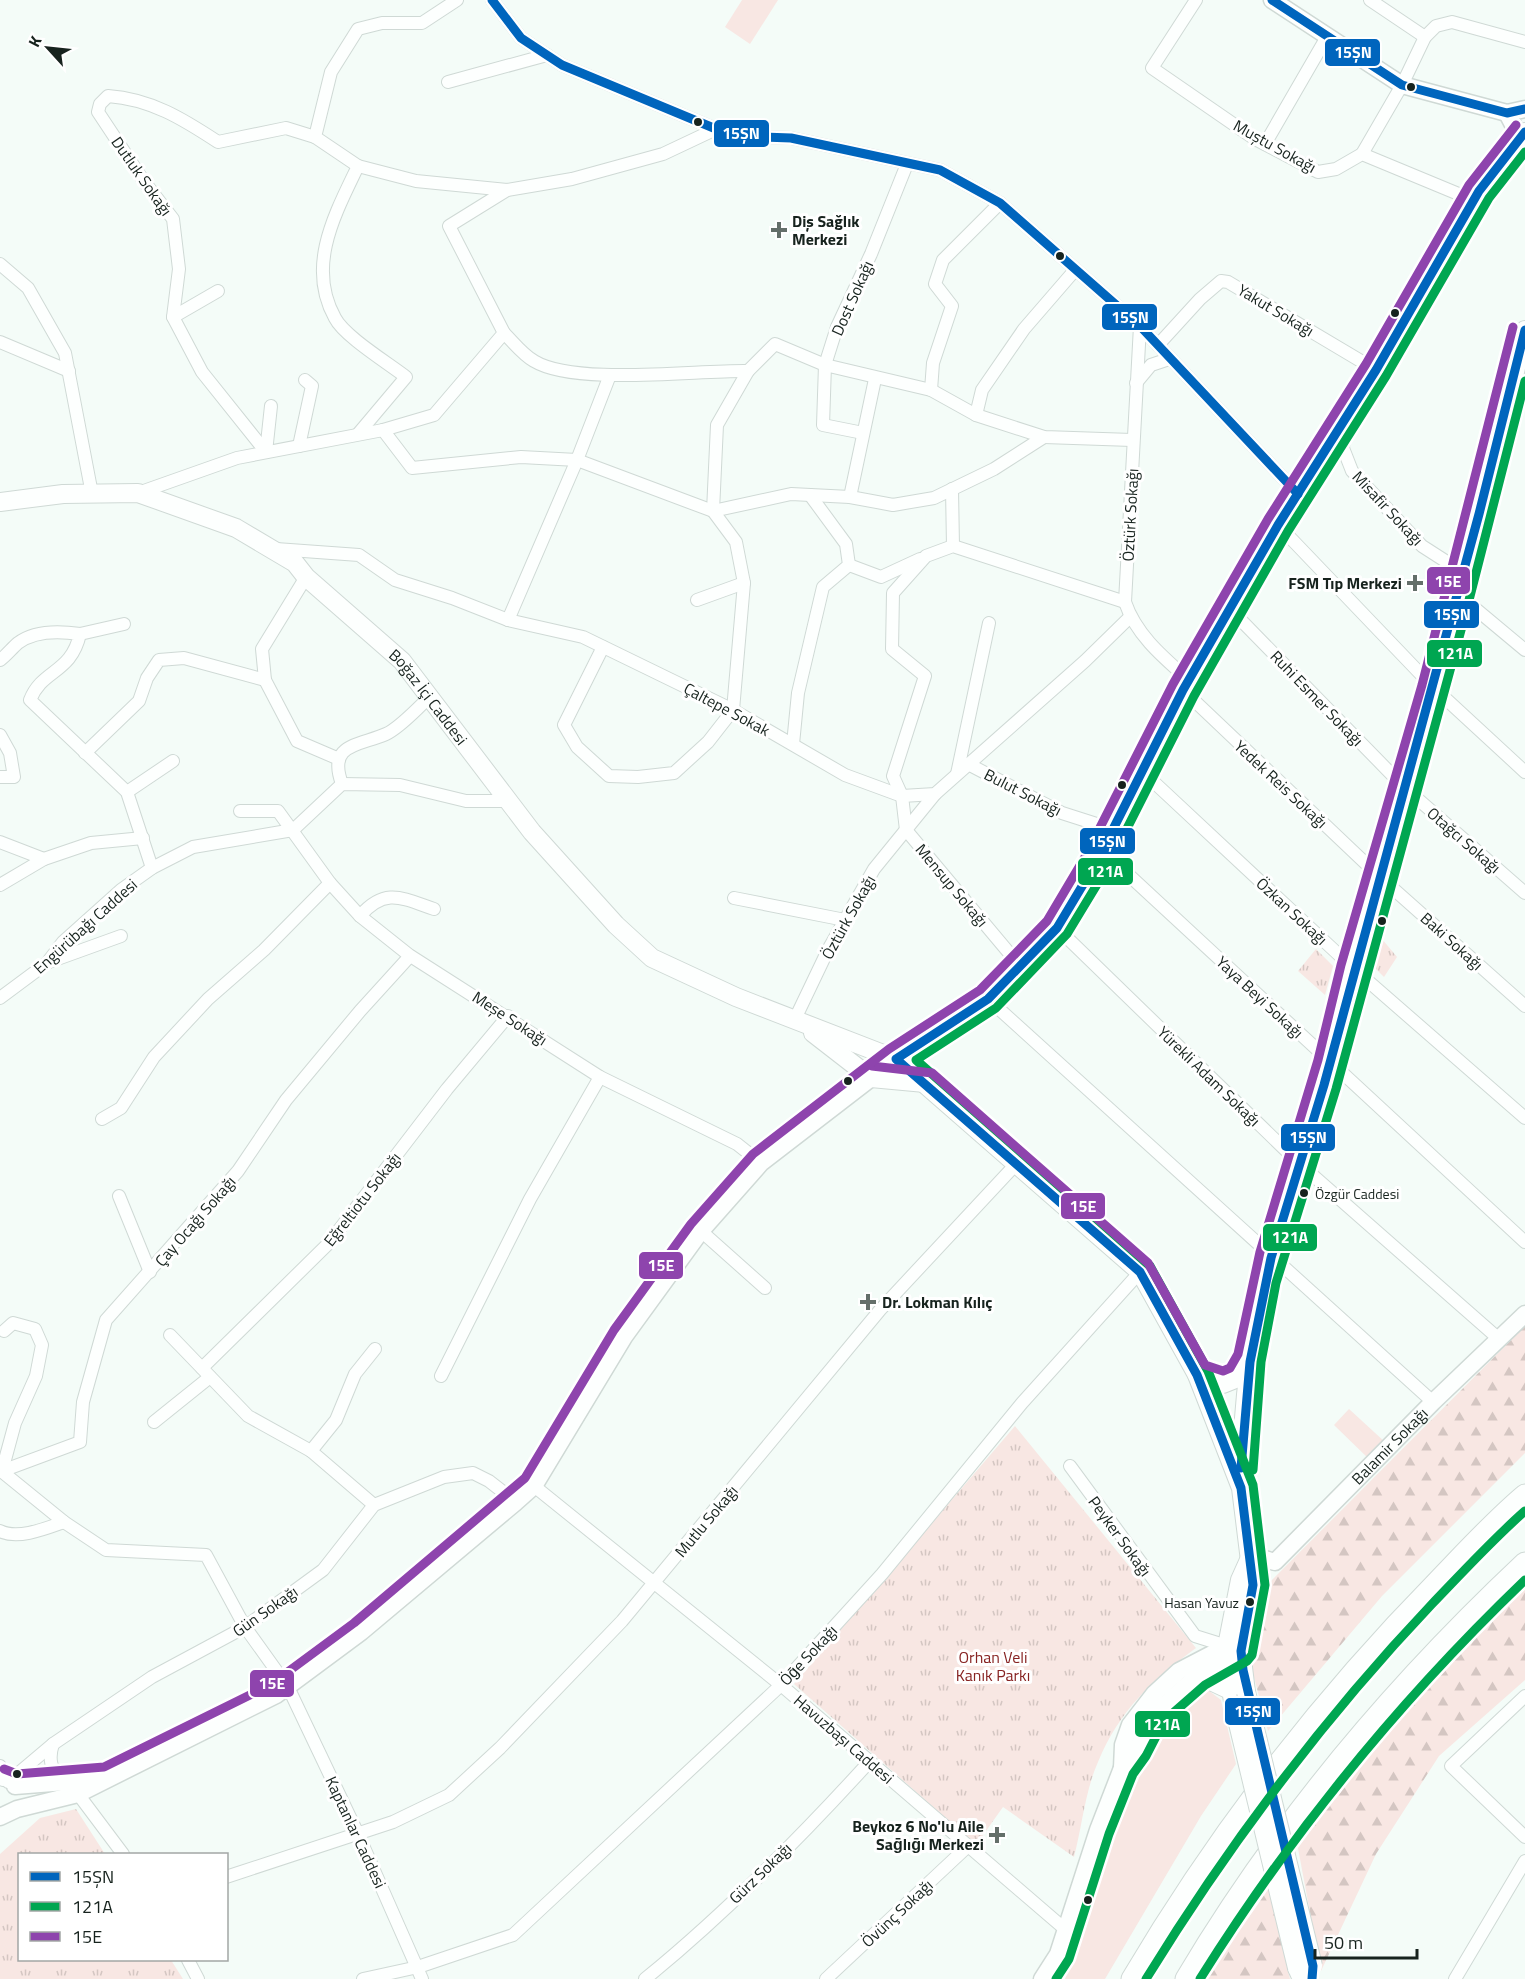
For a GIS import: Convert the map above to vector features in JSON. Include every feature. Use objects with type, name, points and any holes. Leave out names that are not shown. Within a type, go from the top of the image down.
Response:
[{"type":"highway","points":[[1132,1979],[1218,1844],[1278,1763],[1382,1639],[1525,1495]]},
{"type":"highway","points":[[1186,1979],[1245,1884],[1290,1821],[1355,1741],[1419,1668],[1525,1563]]},
{"type":"main road","points":[[896,1059],[988,999],[1057,928],[1096,863],[1186,685],[1278,525],[1376,370],[1476,195],[1506,164],[1523,142]]},
{"type":"main road","points":[[1306,1973],[1227,1653],[1240,1580],[1251,1555],[1241,1488],[1249,1358],[1271,1256],[1301,1165],[1330,1063],[1353,968],[1434,687],[1505,416],[1525,330]]},
{"type":"main road","name":"Boğaz İçi Caddesi","points":[[0,502],[92,494],[138,493],[236,528],[294,563],[306,577],[402,661],[532,832],[616,925],[652,958],[736,997],[896,1059],[1140,1272],[1197,1375],[1241,1488]]},
{"type":"main road","points":[[795,1019],[871,1078],[925,1083]]},
{"type":"main road","points":[[1197,1375],[1223,1384],[1238,1378],[1249,1358]]},
{"type":"main road","points":[[1198,1676],[1237,1696]]},
{"type":"street","points":[[457,0],[422,23],[382,23],[358,29],[331,72],[315,136],[358,166],[416,181],[507,190],[572,178],[663,154],[716,129]]},
{"type":"street","points":[[492,0],[521,38],[562,66],[716,129],[763,137],[791,138],[939,170],[1000,203],[1140,326],[1298,494]]},
{"type":"street","name":"Muştu Sokağı","points":[[1196,0],[1152,68],[1265,144],[1318,172],[1336,169],[1362,154]]},
{"type":"street","points":[[1272,0],[1402,85],[1507,113],[1525,109]]},
{"type":"street","points":[[1370,0],[1425,37]]},
{"type":"street","points":[[1476,195],[1362,154],[1402,85],[1425,37],[1436,26],[1452,22],[1525,42]]},
{"type":"street","points":[[1265,144],[1328,35]]},
{"type":"street","points":[[448,82],[546,55]]},
{"type":"street","name":"Dutluk Sokağı","points":[[173,317],[179,269],[173,219],[143,180],[98,112],[100,104],[108,96],[130,98],[174,113],[218,142],[286,128],[315,136]]},
{"type":"street","points":[[1507,113],[1523,142]]},
{"type":"street","name":"Dost Sokağı","points":[[863,433],[823,425],[825,365],[837,327],[871,254],[907,164]]},
{"type":"street","points":[[358,166],[328,229],[321,277],[335,320],[359,342],[406,376],[358,434]]},
{"type":"street","points":[[507,190],[449,226],[504,333],[533,361],[562,372],[610,375],[748,371]]},
{"type":"street","points":[[932,390],[933,363],[952,306],[935,284],[943,260],[1000,203]]},
{"type":"street","points":[[0,264],[28,288],[65,353],[92,494]]},
{"type":"street","points":[[976,416],[982,390],[1024,329],[1075,270]]},
{"type":"street","name":"Yakut Sokağı","points":[[1158,345],[1200,299],[1221,281],[1228,282],[1376,370]]},
{"type":"street","points":[[218,291],[173,317],[202,372],[266,452]]},
{"type":"street","name":"Öztürk Sokağı","points":[[1140,326],[1135,384],[1132,490],[1125,602],[1130,617],[1186,685]]},
{"type":"street","points":[[138,493],[237,458],[383,430],[434,415],[504,333]]},
{"type":"street","points":[[0,342],[69,371]]},
{"type":"street","points":[[603,647],[564,725],[577,747],[609,776],[638,777],[674,773],[708,742],[733,710],[744,583],[736,542],[713,511],[717,425],[748,371],[775,344],[825,365],[875,379],[932,390],[976,416],[1044,437],[1132,440]]},
{"type":"street","points":[[1135,384],[1147,368],[1169,359]]},
{"type":"street","points":[[508,620],[577,460],[610,375]]},
{"type":"street","points":[[850,497],[875,379]]},
{"type":"street","points":[[299,446],[312,386],[305,380]]},
{"type":"street","points":[[1505,416],[1525,388]]},
{"type":"street","points":[[266,452],[271,406]]},
{"type":"street","name":"Misafir Sokağı","points":[[1346,418],[1343,448],[1352,471],[1422,546],[1450,564],[1469,555]]},
{"type":"street","points":[[383,430],[412,468],[521,457],[577,460],[713,511],[791,494],[850,497],[893,505],[934,498],[994,468],[1044,437]]},
{"type":"street","points":[[952,489],[953,546]]},
{"type":"street","points":[[810,495],[846,544],[849,564]]},
{"type":"street","points":[[1278,525],[1434,687],[1525,772]]},
{"type":"street","points":[[849,564],[881,577],[953,546],[1125,602]]},
{"type":"street","name":"Çaltepe Sokak","points":[[269,548],[359,555],[395,580],[452,598],[508,620],[583,638],[603,647],[733,710],[845,775],[902,796],[935,794]]},
{"type":"street","name":"Mensup Sokağı","points":[[926,556],[893,593],[892,649],[925,676],[893,776],[902,796],[906,830],[1020,966]]},
{"type":"street","points":[[793,744],[798,693],[823,586],[849,564]]},
{"type":"street","points":[[306,577],[262,649],[265,680],[297,741],[339,759]]},
{"type":"street","points":[[697,600],[744,583]]},
{"type":"street","points":[[1459,595],[1525,650]]},
{"type":"street","name":"Ruhi Esmer Sokağı","points":[[1230,609],[1404,787]]},
{"type":"street","points":[[935,794],[1130,617]]},
{"type":"street","points":[[957,774],[989,623]]},
{"type":"street","points":[[0,660],[20,642],[31,636],[63,631],[80,634],[124,624]]},
{"type":"street","points":[[80,634],[76,652],[63,666],[35,688],[30,700],[127,792],[152,868]]},
{"type":"street","points":[[85,753],[139,702],[147,678],[159,660],[184,658],[265,680]]},
{"type":"street","name":"Yedek Reis Sokağı","points":[[1186,685],[1380,877]]},
{"type":"street","points":[[342,784],[337,771],[339,759],[348,746],[388,733],[430,697]]},
{"type":"street","points":[[0,735],[10,753],[14,777],[0,777]]},
{"type":"street","points":[[127,792],[173,761]]},
{"type":"street","name":"Bulut Sokağı","points":[[968,764],[1062,813],[1112,829]]},
{"type":"street","name":"Özkan Sokağı","points":[[1143,772],[1353,968],[1525,1118]]},
{"type":"street","points":[[293,830],[342,784],[400,785],[466,801],[508,801]]},
{"type":"street","name":"Otağcı Sokağı","points":[[1404,787],[1525,894]]},
{"type":"street","name":"Öztürk Sokağı","points":[[795,1019],[845,920],[874,869],[935,794]]},
{"type":"street","name":"Meşe Sokağı","points":[[240,811],[278,812],[330,883],[360,916],[410,956],[600,1077],[737,1144],[761,1163]]},
{"type":"street","name":"Engürübağı Caddesi","points":[[0,998],[47,963],[63,942],[79,927],[121,890],[152,868],[193,847],[293,830]]},
{"type":"street","points":[[0,885],[44,859],[91,843],[143,838]]},
{"type":"street","points":[[0,842],[44,859]]},
{"type":"street","name":"Yaya Beyi Sokağı","points":[[1096,863],[1119,866],[1525,1242]]},
{"type":"street","name":"Baki Sokağı","points":[[1380,877],[1525,1006]]},
{"type":"street","points":[[102,1119],[121,1108],[154,1057],[208,999],[264,950],[330,883]]},
{"type":"street","points":[[360,916],[372,903],[388,896],[400,897],[434,909]]},
{"type":"street","points":[[735,898],[845,920]]},
{"type":"street","name":"Yürekli Adam Sokağı","points":[[1057,928],[1301,1165],[1499,1339]]},
{"type":"street","points":[[47,963],[121,936]]},
{"type":"street","name":"Çay Ocağı Sokağı","points":[[1,1471],[80,1442],[83,1402],[106,1320],[238,1172],[286,1100],[410,956]]},
{"type":"street","points":[[988,999],[1432,1402]]},
{"type":"street","name":"Eğreltiotu Sokağı","points":[[154,1422],[206,1373],[328,1243],[447,1089],[508,1017]]},
{"type":"street","points":[[0,1817],[17,1809],[78,1794],[276,1695],[361,1632],[516,1502],[534,1486],[624,1337],[700,1231],[761,1163],[896,1059]]},
{"type":"street","points":[[441,1376],[530,1199],[600,1077]]},
{"type":"street","name":"Mutlu Sokağı","points":[[228,1876],[393,1822],[449,1795],[550,1697],[655,1583],[880,1310],[1017,1163]]},
{"type":"street","points":[[119,1196],[150,1272]]},
{"type":"street","points":[[700,1231],[765,1288]]},
{"type":"street","name":"Öḡe Sokağı","points":[[363,1979],[420,1973],[513,1935],[781,1685],[882,1574],[1022,1403],[1140,1272]]},
{"type":"street","name":"Balamir Sokağı","points":[[1251,1555],[1275,1562],[1432,1402],[1525,1314]]},
{"type":"street","points":[[0,1531],[5,1534],[41,1531],[64,1522],[1,1471],[15,1423],[36,1376],[42,1346],[34,1329],[23,1324],[13,1323],[4,1330]]},
{"type":"street","points":[[170,1335],[249,1416],[311,1451],[374,1505],[444,1477],[473,1473],[489,1481],[516,1502]]},
{"type":"street","points":[[311,1451],[336,1420],[356,1374],[375,1349]]},
{"type":"street","name":"Peyker Sokağı","points":[[1070,1466],[1195,1636],[1227,1653]]},
{"type":"street","name":"Havuzbaşı Caddesi","points":[[534,1486],[781,1685],[1066,1930]]},
{"type":"street","name":"Gün Sokağı","points":[[5,1779],[152,1677],[245,1627],[323,1570],[374,1505]]},
{"type":"street","name":"Kaptanlar Caddesi","points":[[64,1522],[105,1550],[206,1555],[245,1627],[288,1687],[358,1834],[420,1973]]},
{"type":"street","points":[[1042,1979],[1058,1954],[1098,1830],[1122,1768],[1136,1750],[1154,1714],[1227,1653]]},
{"type":"street","points":[[1122,1768],[1123,1745],[1130,1725],[1154,1694],[1179,1671],[1227,1653]]},
{"type":"street","points":[[1525,1696],[1451,1766],[1525,1837]]},
{"type":"street","points":[[53,1744],[50,1762],[54,1773],[61,1781]]},
{"type":"street","name":"Gürz Sokağı","points":[[645,1979],[678,1952],[754,1880],[870,1761]]},
{"type":"street","points":[[5,1779],[61,1781],[107,1779]]},
{"type":"street","points":[[5,1779],[22,1796],[17,1809]]},
{"type":"street","points":[[78,1794],[122,1853]]},
{"type":"street","name":"Övünç Sokağı","points":[[826,1979],[967,1847]]},
{"type":"street","points":[[1455,1979],[1525,1861]]},
{"type":"street","points":[[189,1961],[198,1979]]},
{"type":"green space","points":[[742,0],[778,0],[750,44],[725,27]]},
{"type":"green space","points":[[1382,939],[1397,957],[1384,977],[1369,962]]},
{"type":"green space","points":[[1316,949],[1333,966],[1325,995],[1298,971]]},
{"type":"green space","points":[[1525,1326],[1525,1453],[1382,1596],[1268,1731],[1249,1658],[1265,1587]]},
{"type":"green space","points":[[1349,1409],[1386,1443],[1370,1460],[1334,1425]]},
{"type":"green space","name":"Orhan Veli Kanık Parkı","points":[[1015,1426],[1196,1648],[1165,1672],[1138,1698],[1106,1744],[1087,1797],[1074,1857],[1003,1807],[976,1845],[794,1684]]},
{"type":"green space","points":[[1525,1580],[1525,1680],[1439,1756],[1376,1854],[1321,1971],[1297,1843],[1378,1738]]},
{"type":"green space","points":[[1204,1687],[1221,1700],[1236,1764],[1201,1816],[1105,1979],[1065,1979],[1146,1745],[1169,1712]]},
{"type":"green space","points":[[76,1809],[104,1853],[18,1853],[18,1961],[172,1961],[183,1979],[0,1979],[0,1854],[40,1818]]},
{"type":"green space","points":[[1267,1881],[1290,1979],[1206,1979]]},
{"type":"transit line","name":"15ŞN","points":[[492,0],[521,38],[562,65],[716,129],[763,137],[791,138],[940,170],[1000,203],[1140,326],[1298,494]]},
{"type":"transit line","name":"15ŞN","points":[[1272,0],[1402,85],[1507,113],[1525,109]]},
{"type":"transit line","name":"15E","points":[[4,1769],[17,1774],[104,1767],[270,1685],[354,1623],[525,1478],[614,1330],[691,1224],[753,1154],[889,1049],[980,990],[1047,921],[1085,857],[1173,684],[1268,519],[1366,364],[1469,185],[1516,125]]},
{"type":"transit line","name":"15ŞN","points":[[1312,1979],[1313,1966],[1243,1670],[1241,1651],[1253,1585],[1241,1488],[1197,1375],[1140,1272],[896,1059],[988,999],[1057,928],[1096,863],[1183,690],[1278,525],[1376,370],[1479,191],[1525,132]]},
{"type":"transit line","name":"121A","points":[[1056,1979],[1069,1959],[1109,1834],[1133,1774],[1146,1756],[1164,1721],[1205,1685],[1247,1661],[1252,1655],[1265,1585],[1253,1485],[1208,1371],[1150,1266],[916,1060],[996,1008],[1067,934],[1107,868],[1194,696],[1288,531],[1386,376],[1489,198],[1525,152]]},
{"type":"transit line","name":"15E","points":[[872,1066],[932,1073],[1148,1263],[1205,1365],[1223,1371],[1230,1368],[1238,1354],[1260,1252],[1318,1060],[1341,965],[1422,685],[1513,327]]},
{"type":"transit line","name":"15ŞN","points":[[1241,1468],[1250,1362],[1271,1258],[1324,1085],[1479,514],[1525,330]]},
{"type":"transit line","name":"121A","points":[[1253,1470],[1261,1362],[1276,1283],[1336,1089],[1467,608],[1525,381]]},
{"type":"transit line","name":"121A","points":[[1146,1979],[1244,1831],[1315,1738],[1432,1604],[1525,1511]]},
{"type":"transit line","name":"121A","points":[[1200,1979],[1272,1872],[1350,1769],[1434,1672],[1525,1580]]},
{"type":"place","name":"Diş Sağlık Merkezi","points":[[779,230]]},
{"type":"place","name":"FSM Tıp Merkezi","points":[[1415,583]]},
{"type":"place","name":"Özgür Caddesi","points":[[1304,1193]]},
{"type":"place","name":"Dr. Lokman Kılıç","points":[[868,1302]]},
{"type":"place","name":"Hasan Yavuz","points":[[1250,1602]]},
{"type":"place","name":"Beykoz 6 No'lu Aile Saḡlıḡı Merkezi","points":[[997,1835]]}]
